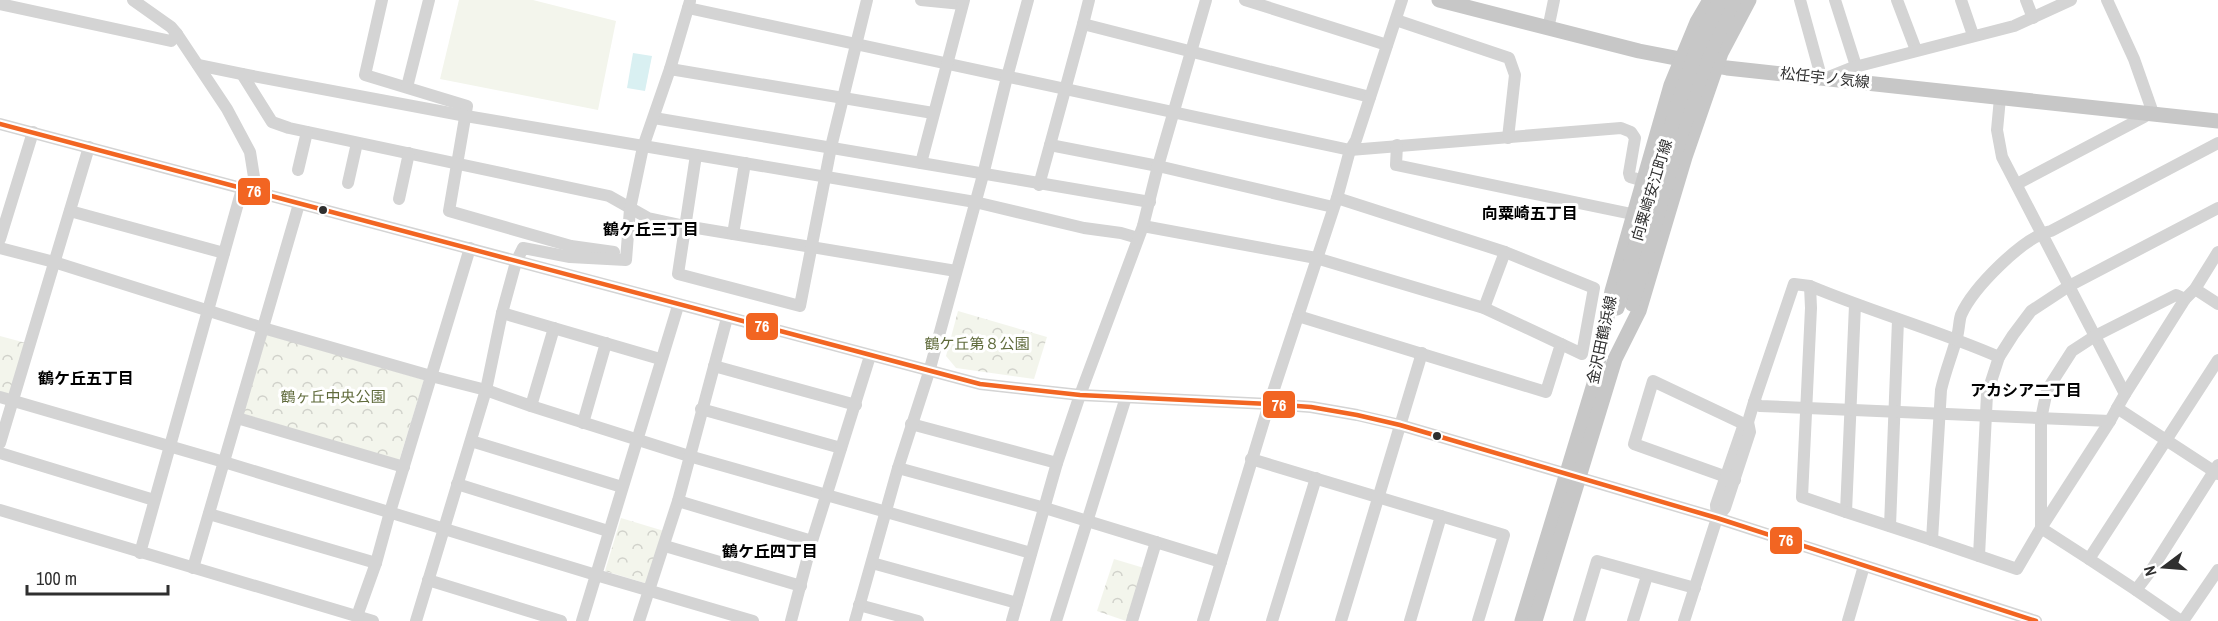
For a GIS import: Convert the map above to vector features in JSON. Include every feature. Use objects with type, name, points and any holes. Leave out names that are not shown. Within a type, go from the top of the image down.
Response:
[{"type":"main road","name":"松任宇ノ気線","points":[[1439,0],[1548,29],[1716,66],[2218,121]]},
{"type":"main road","name":"金沢田鶴浜線","points":[[1535,621],[1572,476],[1612,291],[1671,86],[1697,22],[1709,0]]},
{"type":"main road","name":"向粟崎安江町線","points":[[1615,358],[1624,306],[1678,104],[1696,52],[1720,0]]},
{"type":"main road","name":"向粟崎安江町線","points":[[1593,384],[1624,306],[1709,53],[1742,3]]},
{"type":"main road","name":"金沢田鶴浜線","points":[[1522,621],[1615,358],[1639,310],[1716,66],[1742,3]]},
{"type":"street","points":[[133,0],[171,27],[177,34],[227,110],[250,152],[254,177],[224,253],[140,552]]},
{"type":"street","points":[[382,0],[364,75],[467,106],[449,211],[571,246],[627,254]]},
{"type":"street","points":[[407,87],[429,0]]},
{"type":"street","points":[[696,155],[678,274],[800,306],[831,147],[867,0]]},
{"type":"street","points":[[921,0],[963,2],[921,163]]},
{"type":"street","points":[[855,621],[911,424],[929,372],[1028,0]]},
{"type":"street","points":[[1039,185],[1089,0]]},
{"type":"street","points":[[1012,621],[1057,463],[1150,202],[1158,166],[1206,0]]},
{"type":"street","points":[[1245,0],[1387,45]]},
{"type":"street","points":[[1203,621],[1251,459],[1350,150],[1356,140],[1402,0]]},
{"type":"street","points":[[1548,29],[1554,0]]},
{"type":"street","points":[[1742,3],[1750,11],[1757,0]]},
{"type":"street","points":[[1800,0],[1822,78],[1856,66],[2014,26],[2071,0]]},
{"type":"street","points":[[1835,0],[1856,66]]},
{"type":"street","points":[[1897,0],[1916,50]]},
{"type":"street","points":[[1961,0],[1973,35]]},
{"type":"street","points":[[2025,0],[2033,18]]},
{"type":"street","points":[[2017,184],[2149,113],[2134,59],[2107,0]]},
{"type":"street","points":[[0,4],[171,41],[177,34]]},
{"type":"street","points":[[416,621],[486,390],[502,313],[516,262],[523,248],[570,257],[626,260],[630,209],[643,147],[670,69],[689,4],[946,64],[1350,150],[1621,128],[1634,134],[1635,138],[1629,173],[1633,178],[1644,182]]},
{"type":"street","points":[[1396,20],[1509,58],[1515,75],[1508,138]]},
{"type":"street","points":[[1083,24],[1370,97]]},
{"type":"street","points":[[198,65],[466,116],[975,202],[1084,228],[1121,233],[1140,232],[1316,258],[1484,308],[1582,354],[1593,288],[1505,252],[1335,202],[1050,145]]},
{"type":"street","points":[[670,69],[933,113]]},
{"type":"street","points":[[242,74],[272,122],[307,132],[609,196],[648,218],[685,226],[956,271]]},
{"type":"street","points":[[2000,98],[1997,130],[2002,158],[2125,394]]},
{"type":"street","points":[[654,118],[1150,202]]},
{"type":"street","points":[[0,124],[470,248],[678,306],[980,384],[1080,395],[1269,404],[1334,411],[1400,425],[1717,518],[2036,621]]},
{"type":"street","points":[[0,239],[33,132]]},
{"type":"street","points":[[298,170],[307,132]]},
{"type":"street","points":[[348,183],[357,143]]},
{"type":"street","points":[[1932,540],[1939,414],[1945,369],[1957,339],[1961,315],[1978,291],[2001,264],[2029,240],[2051,231],[2218,143]]},
{"type":"street","points":[[1397,145],[1396,165],[1627,213]]},
{"type":"street","points":[[0,443],[89,147]]},
{"type":"street","points":[[399,199],[409,153]]},
{"type":"street","points":[[733,234],[745,163]]},
{"type":"street","points":[[0,191],[14,194]]},
{"type":"street","points":[[193,568],[299,204]]},
{"type":"street","points":[[1979,556],[1987,394],[1999,357],[2013,334],[2031,311],[2069,286],[2218,208]]},
{"type":"street","points":[[70,211],[224,253]]},
{"type":"street","points":[[0,248],[54,262],[263,328],[486,390],[689,456],[1031,553]]},
{"type":"street","points":[[357,616],[376,562],[470,248]]},
{"type":"street","points":[[1484,308],[1505,252]]},
{"type":"street","points":[[1810,286],[1811,308],[1802,497],[2017,569],[2185,299],[2218,252]]},
{"type":"street","points":[[1746,423],[1794,284],[1810,286],[1898,320],[1957,339],[1999,357]]},
{"type":"street","points":[[2194,289],[2218,304]]},
{"type":"street","points":[[2041,528],[2041,419],[2047,390],[2058,372],[2072,351],[2095,336],[2176,295],[2185,299]]},
{"type":"street","points":[[1846,512],[1855,304]]},
{"type":"street","points":[[582,621],[678,306]]},
{"type":"street","points":[[502,313],[660,359]]},
{"type":"street","points":[[1298,316],[1546,392],[1561,344]]},
{"type":"street","points":[[639,621],[678,501],[727,318]]},
{"type":"street","points":[[1890,526],[1898,320]]},
{"type":"street","points":[[531,406],[554,328]]},
{"type":"street","points":[[583,423],[606,343]]},
{"type":"street","points":[[1341,621],[1422,353]]},
{"type":"street","points":[[791,621],[826,493],[870,356]]},
{"type":"street","points":[[2089,559],[2218,360]]},
{"type":"street","points":[[714,366],[856,405]]},
{"type":"street","points":[[1684,621],[1717,518],[1725,508],[1730,478],[1750,432],[1746,423],[1653,381],[1634,444],[1730,478]]},
{"type":"street","points":[[0,397],[753,621]]},
{"type":"street","points":[[1056,621],[1126,397]]},
{"type":"street","points":[[1754,402],[1760,406],[1850,411],[2110,421]]},
{"type":"street","points":[[2117,408],[2217,470],[2136,590]]},
{"type":"street","points":[[701,409],[841,448]]},
{"type":"street","points":[[237,418],[404,467]]},
{"type":"street","points":[[911,424],[1057,463]]},
{"type":"street","points":[[471,441],[622,487]]},
{"type":"street","points":[[0,453],[154,500]]},
{"type":"street","points":[[1251,459],[1504,535],[1478,621]]},
{"type":"street","points":[[898,468],[1045,508],[1221,562]]},
{"type":"street","points":[[1272,621],[1316,478]]},
{"type":"street","points":[[457,484],[608,531]]},
{"type":"street","points":[[678,501],[812,541]]},
{"type":"street","points":[[0,510],[373,621]]},
{"type":"street","points":[[209,514],[376,562]]},
{"type":"street","points":[[1410,621],[1442,516]]},
{"type":"street","points":[[2041,528],[2182,621],[2218,570]]},
{"type":"street","points":[[1132,621],[1156,542]]},
{"type":"street","points":[[664,546],[801,586]]},
{"type":"street","points":[[1579,621],[1598,561],[1695,588]]},
{"type":"street","points":[[872,563],[1017,603]]},
{"type":"street","points":[[1848,621],[1864,566]]},
{"type":"street","points":[[1633,621],[1647,576]]},
{"type":"street","points":[[428,580],[561,621]]},
{"type":"street","points":[[859,605],[915,621]]},
{"type":"street","points":[[1988,621],[1992,607]]},
{"type":"green space","points":[[459,0],[533,0],[616,21],[598,110],[440,79]]},
{"type":"green space","name":"鶴ケ丘第８公園","points":[[958,311],[1047,337],[1034,379],[956,368],[946,356]]},
{"type":"green space","name":"鶴ヶ丘中央公園","points":[[267,333],[424,380],[399,461],[243,414]]},
{"type":"green space","points":[[0,336],[26,343],[11,395],[0,392]]},
{"type":"green space","points":[[621,518],[664,531],[648,584],[605,571]]},
{"type":"green space","points":[[1114,559],[1144,568],[1126,621],[1097,611]]},
{"type":"shaded area","points":[[633,53],[652,56],[645,91],[627,88]]},
{"type":"transit line","name":"76","points":[[0,124],[980,384],[1080,395],[1311,407],[1400,425],[1717,518],[2036,621]]},
{"type":"district","name":"向粟崎五丁目","points":[[1530,213]]},
{"type":"district","name":"鶴ケ丘三丁目","points":[[651,229]]},
{"type":"district","name":"鶴ケ丘五丁目","points":[[86,378]]},
{"type":"district","name":"アカシア二丁目","points":[[2026,390]]},
{"type":"district","name":"鶴ケ丘四丁目","points":[[770,551]]}]
